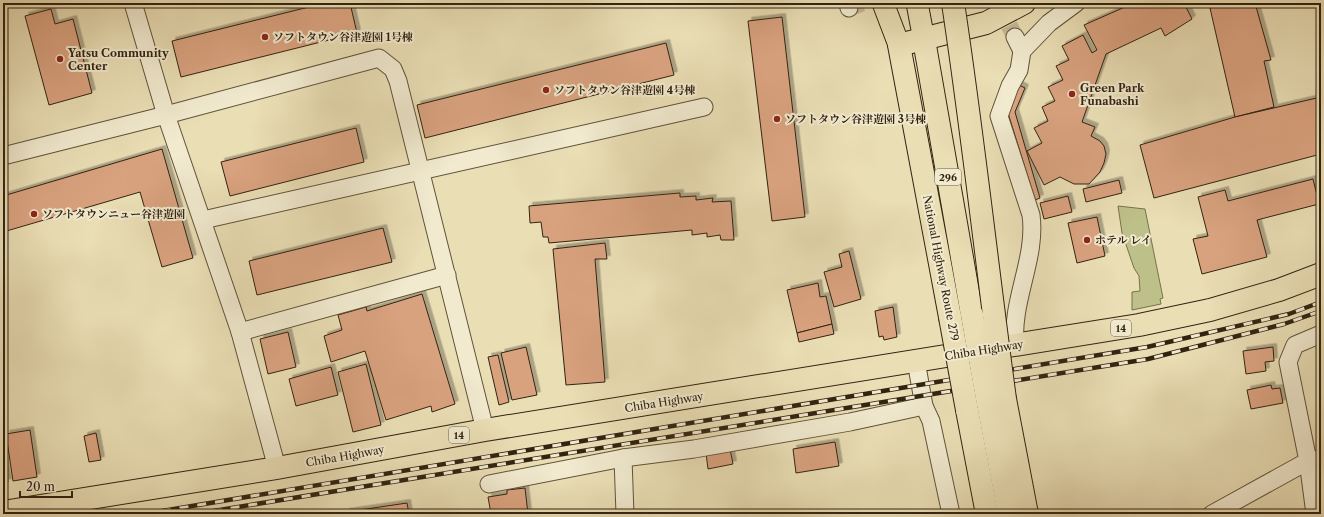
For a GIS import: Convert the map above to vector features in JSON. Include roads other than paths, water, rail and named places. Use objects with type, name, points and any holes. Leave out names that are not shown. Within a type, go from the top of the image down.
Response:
[{"type":"highway","points":[[953,3],[970,118],[990,294],[996,402],[1027,514]]},
{"type":"highway","points":[[899,45],[924,40],[986,23],[1024,3]]},
{"type":"highway","name":"National Highway Route 279","points":[[924,40],[972,315],[996,402],[1009,514]]},
{"type":"highway","name":"National Highway Route 279","points":[[899,45],[987,514]]},
{"type":"highway","name":"Chiba Highway","points":[[3,512],[277,468],[485,430],[1139,324],[1210,310],[1279,290],[1321,274]]},
{"type":"main road","points":[[883,3],[899,45]]},
{"type":"main road","points":[[917,3],[924,40]]},
{"type":"street","points":[[133,3],[166,115],[240,332],[277,468]]},
{"type":"street","points":[[1015,345],[1014,332],[1016,309],[1033,232],[1031,215],[999,116],[1010,86],[1019,70],[1019,44],[1076,3]]},
{"type":"street","points":[[3,156],[166,115],[379,58],[393,69],[398,81],[485,430]]},
{"type":"street","points":[[203,220],[704,107]]},
{"type":"street","points":[[240,332],[447,275]]},
{"type":"street","points":[[1315,514],[1314,460],[1288,362],[1295,345],[1321,334]]},
{"type":"street","points":[[916,361],[924,406],[931,421],[951,514]]},
{"type":"street","points":[[489,484],[623,458],[694,448],[842,423],[924,406]]},
{"type":"street","points":[[623,458],[625,514]]},
{"type":"street","points":[[1212,514],[1314,460]]},
{"type":"tunnel","points":[[849,8],[862,3]]},
{"type":"tunnel","points":[[998,3],[1015,37]]},
{"type":"railway","points":[[144,514],[1147,347],[1289,314],[1321,302]]},
{"type":"railway","points":[[195,514],[1148,359],[1284,324],[1321,311]]},
{"type":"place","name":"ソフトタウン谷津遊園 1号棟","points":[[265,37]]},
{"type":"place","name":"Yatsu Community Center","points":[[60,59]]},
{"type":"place","name":"ソフトタウン谷津遊園 4号棟","points":[[546,90]]},
{"type":"place","name":"Green Park Funabashi","points":[[1072,94]]},
{"type":"place","name":"ソフトタウン谷津遊園 3号棟","points":[[777,119]]},
{"type":"place","name":"ソフトタウンニュー谷津遊園","points":[[34,214]]},
{"type":"place","name":"ホテル レイ","points":[[1087,240]]}]
